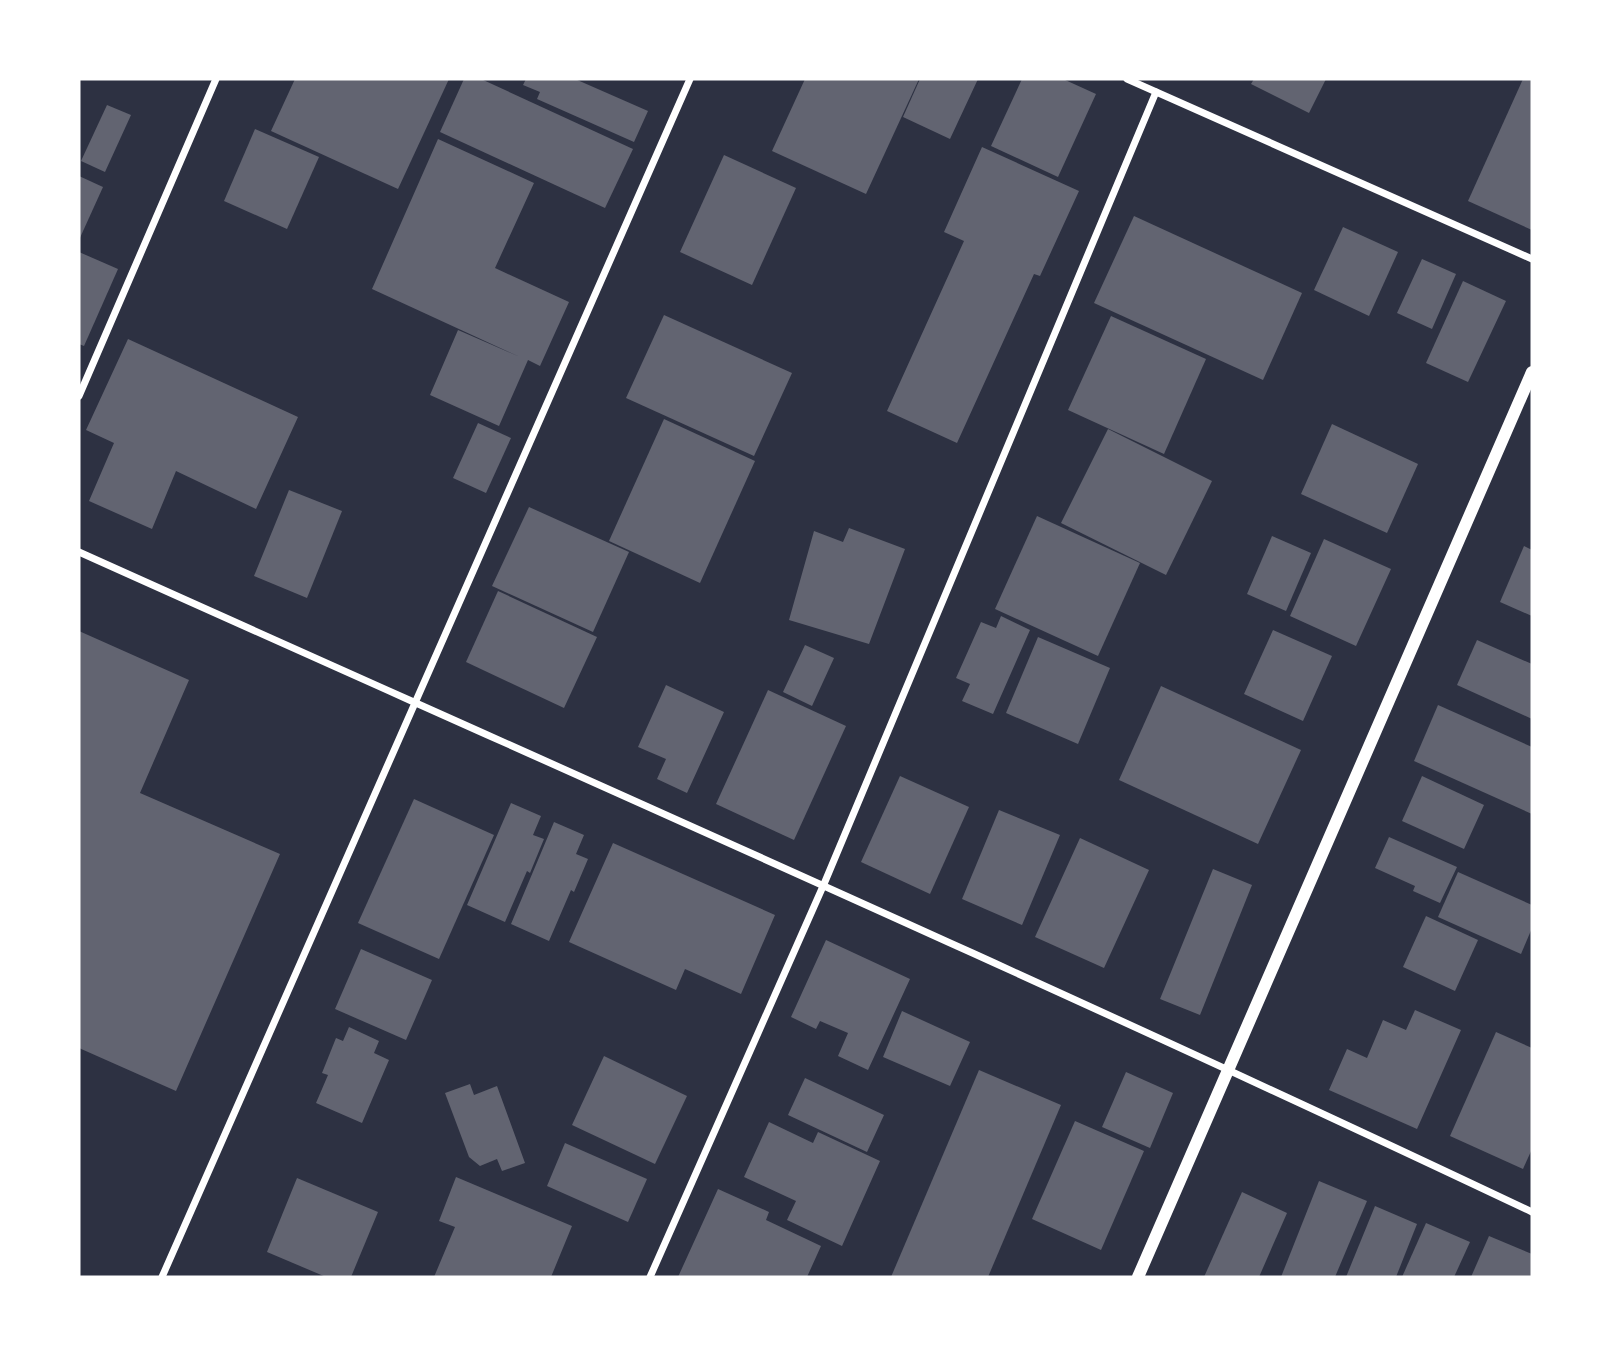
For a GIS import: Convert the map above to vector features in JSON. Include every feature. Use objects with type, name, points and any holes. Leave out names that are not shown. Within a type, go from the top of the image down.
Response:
[{"type":"street","points":[[79,396],[216,79]]},
{"type":"street","points":[[162,1277],[690,79]]},
{"type":"street","points":[[1127,79],[1532,260]]},
{"type":"street","points":[[650,1277],[824,884],[1156,92]]},
{"type":"street","points":[[1138,1277],[1532,372]]},
{"type":"street","points":[[79,552],[824,884],[1532,1212]]},
{"type":"building","points":[[295,79],[449,79],[398,189],[271,131]]},
{"type":"building","points":[[464,79],[481,79],[633,149],[605,208],[440,132]]},
{"type":"building","points":[[526,79],[575,79],[648,111],[634,142],[537,99],[540,92],[523,85]]},
{"type":"building","points":[[805,79],[919,79],[866,194],[772,151]]},
{"type":"building","points":[[920,79],[978,79],[950,139],[903,117]]},
{"type":"building","points":[[1022,79],[1063,79],[1096,94],[1058,177],[991,146]]},
{"type":"building","points":[[1254,79],[1326,79],[1309,113],[1251,84]]},
{"type":"building","points":[[1523,79],[1532,79],[1532,230],[1468,201]]},
{"type":"building","points":[[107,105],[131,115],[105,172],[81,161]]},
{"type":"building","points":[[255,129],[319,157],[287,229],[224,201]]},
{"type":"building","points":[[438,139],[534,183],[495,268],[569,302],[540,366],[528,360],[499,426],[430,395],[458,330],[520,357],[372,289]]},
{"type":"building","points":[[982,147],[1079,191],[1040,276],[1034,274],[957,443],[887,411],[964,241],[944,232]]},
{"type":"building","points":[[724,155],[796,188],[752,285],[680,252]]},
{"type":"building","points":[[79,176],[103,187],[79,240]]},
{"type":"building","points":[[1134,216],[1302,293],[1263,380],[1094,303]]},
{"type":"building","points":[[1343,227],[1398,252],[1369,316],[1314,290]]},
{"type":"building","points":[[79,252],[118,269],[84,346],[79,344]]},
{"type":"building","points":[[1422,259],[1456,274],[1432,329],[1397,313]]},
{"type":"building","points":[[1463,281],[1506,301],[1468,382],[1426,363]]},
{"type":"building","points":[[664,315],[792,373],[754,456],[626,398]]},
{"type":"building","points":[[1111,316],[1206,359],[1164,454],[1068,410]]},
{"type":"building","points":[[128,339],[298,417],[256,509],[176,471],[152,529],[89,501],[114,443],[86,430]]},
{"type":"building","points":[[664,419],[755,461],[700,583],[609,541]]},
{"type":"building","points":[[478,423],[511,438],[486,493],[453,478]]},
{"type":"building","points":[[1332,424],[1418,464],[1387,533],[1301,494]]},
{"type":"building","points":[[1108,429],[1212,481],[1166,575],[1061,523]]},
{"type":"building","points":[[289,490],[342,511],[307,598],[254,576]]},
{"type":"building","points":[[529,507],[629,552],[593,632],[492,586]]},
{"type":"building","points":[[1037,516],[1140,563],[1098,656],[995,609]]},
{"type":"building","points":[[849,528],[905,549],[869,644],[789,620],[814,531],[843,542]]},
{"type":"building","points":[[1272,536],[1311,553],[1286,611],[1247,594]]},
{"type":"building","points":[[1324,539],[1391,569],[1356,646],[1290,616]]},
{"type":"building","points":[[1524,546],[1532,550],[1532,616],[1500,602]]},
{"type":"building","points":[[498,591],[597,637],[564,708],[466,662]]},
{"type":"building","points":[[1001,616],[1030,630],[993,714],[962,701],[970,684],[956,678],[981,622],[996,628]]},
{"type":"building","points":[[1273,630],[1332,656],[1303,721],[1244,694]]},
{"type":"building","points":[[79,631],[189,680],[140,793],[280,854],[176,1091],[79,1048]]},
{"type":"building","points":[[1038,637],[1110,668],[1078,744],[1006,713]]},
{"type":"building","points":[[1477,640],[1532,664],[1532,719],[1457,685]]},
{"type":"building","points":[[805,645],[834,658],[812,706],[783,692]]},
{"type":"building","points":[[666,685],[724,712],[687,793],[657,779],[666,759],[638,747]]},
{"type":"building","points":[[1161,686],[1301,750],[1258,844],[1119,780]]},
{"type":"building","points":[[768,690],[846,726],[794,840],[716,804]]},
{"type":"building","points":[[1438,705],[1532,747],[1532,814],[1414,761]]},
{"type":"building","points":[[900,776],[969,807],[930,894],[861,862]]},
{"type":"building","points":[[1422,776],[1484,805],[1464,849],[1402,821]]},
{"type":"building","points":[[414,799],[494,835],[439,959],[358,923]]},
{"type":"building","points":[[511,803],[541,816],[533,835],[544,839],[505,922],[467,905]]},
{"type":"building","points":[[999,810],[1060,835],[1022,925],[962,899]]},
{"type":"building","points":[[554,822],[584,835],[576,854],[588,859],[549,941],[511,924]]},
{"type":"building","points":[[1389,837],[1457,867],[1440,903],[1413,891],[1415,886],[1375,868]]},
{"type":"building","points":[[1080,838],[1149,870],[1104,968],[1035,937]]},
{"type":"building","points":[[613,843],[775,915],[741,994],[685,969],[676,990],[569,942]]},
{"type":"building","points":[[1213,869],[1252,885],[1200,1015],[1160,999]]},
{"type":"building","points":[[1458,872],[1532,905],[1532,928],[1521,954],[1438,917]]},
{"type":"building","points":[[1426,916],[1478,940],[1455,991],[1403,967]]},
{"type":"building","points":[[826,940],[910,979],[868,1070],[838,1056],[848,1033],[820,1021],[816,1029],[791,1017]]},
{"type":"building","points":[[361,949],[432,980],[406,1040],[335,1009]]},
{"type":"building","points":[[1415,1010],[1461,1030],[1417,1129],[1329,1090],[1347,1049],[1367,1058],[1383,1020],[1406,1030]]},
{"type":"building","points":[[902,1011],[970,1042],[950,1086],[883,1057]]},
{"type":"building","points":[[349,1027],[379,1041],[374,1053],[389,1060],[362,1123],[316,1103],[328,1075],[322,1073],[336,1038],[343,1041]]},
{"type":"building","points":[[1496,1032],[1532,1048],[1532,1149],[1523,1169],[1450,1136]]},
{"type":"building","points":[[604,1056],[687,1096],[655,1164],[572,1125]]},
{"type":"building","points":[[979,1070],[1061,1105],[988,1277],[891,1277]]},
{"type":"building","points":[[1126,1072],[1173,1093],[1150,1148],[1102,1127]]},
{"type":"building","points":[[805,1078],[884,1115],[867,1152],[788,1115]]},
{"type":"building","points":[[470,1084],[474,1095],[497,1086],[525,1163],[502,1171],[497,1159],[480,1166],[469,1157],[445,1093]]},
{"type":"building","points":[[1075,1121],[1144,1151],[1101,1250],[1032,1219]]},
{"type":"building","points":[[769,1122],[813,1143],[818,1132],[880,1161],[842,1246],[787,1220],[796,1201],[744,1177]]},
{"type":"building","points":[[565,1143],[647,1179],[628,1222],[547,1186]]},
{"type":"building","points":[[456,1177],[572,1226],[551,1277],[434,1277],[455,1227],[439,1221]]},
{"type":"building","points":[[297,1178],[378,1212],[351,1277],[326,1277],[267,1252]]},
{"type":"building","points":[[1319,1181],[1367,1201],[1335,1277],[1281,1277]]},
{"type":"building","points":[[718,1189],[769,1212],[766,1220],[821,1246],[807,1277],[678,1277]]},
{"type":"building","points":[[1242,1192],[1287,1213],[1259,1277],[1204,1277]]},
{"type":"building","points":[[1375,1206],[1417,1224],[1396,1277],[1346,1277]]},
{"type":"building","points":[[1426,1223],[1470,1242],[1454,1277],[1402,1277]]},
{"type":"building","points":[[1489,1236],[1532,1254],[1532,1277],[1471,1277]]}]
